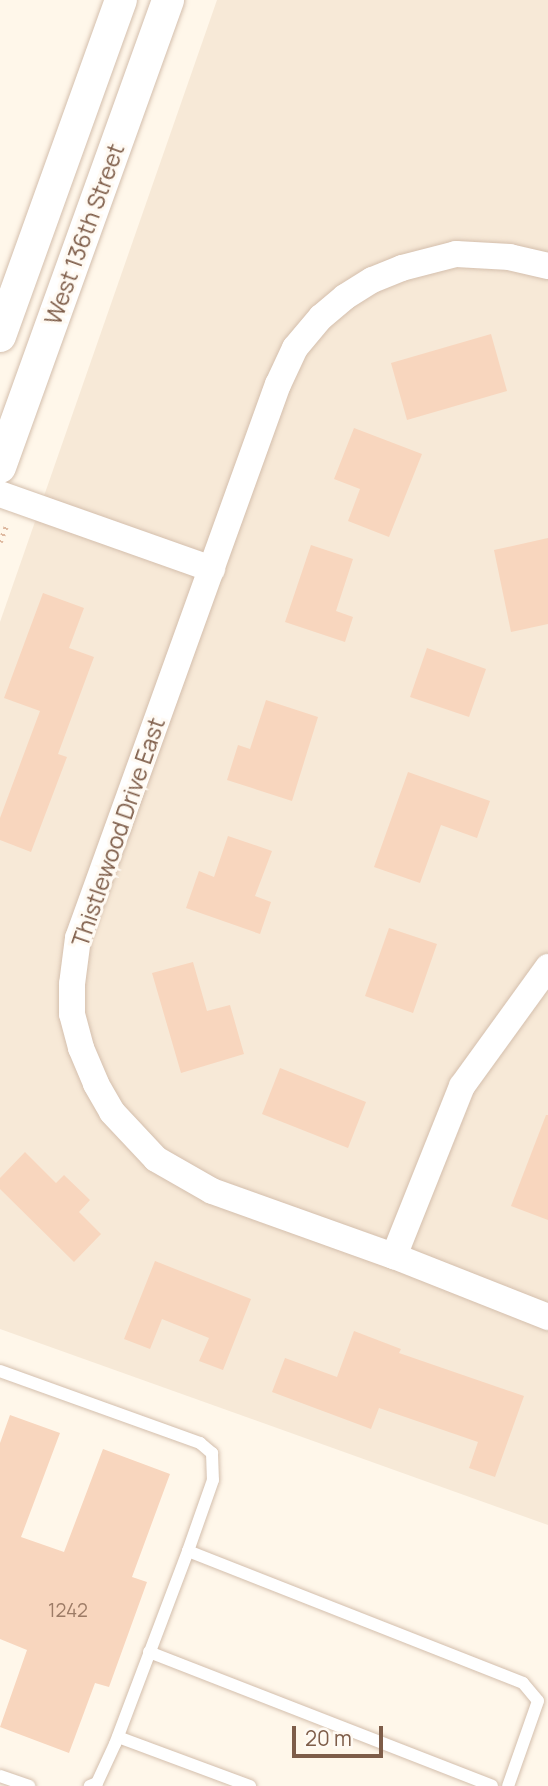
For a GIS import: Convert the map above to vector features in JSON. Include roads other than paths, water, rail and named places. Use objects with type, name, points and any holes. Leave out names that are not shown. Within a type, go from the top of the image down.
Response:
[{"type":"street","name":"West 136th Street","points":[[0,336],[121,0]]},
{"type":"street","name":"West 136th Street","points":[[0,467],[168,0]]},
{"type":"street","name":"Thistlewood Drive East","points":[[548,266],[510,257],[456,254],[372,280],[321,317],[295,348],[278,384],[78,938],[72,1014],[81,1048],[112,1112],[156,1159],[212,1191],[394,1256],[548,1317]]},
{"type":"street","points":[[0,494],[212,569]]},
{"type":"street","points":[[394,1256],[462,1086],[548,967]]},
{"type":"lane","points":[[0,1371],[200,1443],[212,1452],[213,1480],[188,1551],[118,1737],[94,1785]]},
{"type":"lane","points":[[188,1551],[523,1683],[538,1701],[508,1786]]},
{"type":"lane","points":[[149,1652],[492,1786]]},
{"type":"lane","points":[[118,1737],[250,1786]]},
{"type":"lane","points":[[0,1776],[29,1786]]}]
